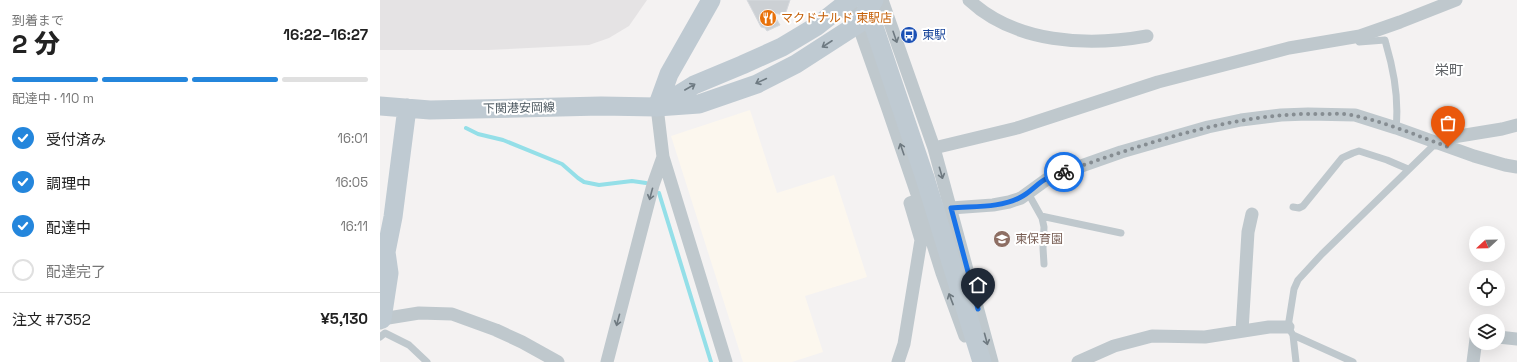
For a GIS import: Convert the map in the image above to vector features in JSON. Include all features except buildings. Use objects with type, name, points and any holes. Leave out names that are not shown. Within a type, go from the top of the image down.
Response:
[{"type":"main road","points":[[657,107],[669,74],[712,0]]},
{"type":"main road","points":[[657,107],[694,85],[782,47],[817,26],[849,0]]},
{"type":"main road","points":[[865,0],[925,178],[982,362]]},
{"type":"main road","name":"下関港安岡線","points":[[380,106],[430,110],[601,106],[657,107],[700,104],[757,84],[796,64],[858,24],[874,0]]},
{"type":"main road","points":[[381,327],[386,252],[393,217],[407,108]]},
{"type":"street","points":[[849,0],[974,362]]},
{"type":"street","points":[[882,0],[934,148],[992,362]]},
{"type":"street","points":[[969,0],[984,13],[1007,26],[1042,36],[1074,40],[1101,41],[1147,36]]},
{"type":"street","points":[[934,148],[1017,128],[1158,82],[1289,48],[1356,37],[1400,22],[1456,0]]},
{"type":"street","points":[[657,107],[663,157],[726,362]]},
{"type":"street","points":[[951,208],[993,205],[1008,202],[1028,193],[1041,182],[1050,177],[1080,166],[1182,134],[1241,120],[1281,115],[1355,115],[1474,156],[1517,167]]},
{"type":"street","points":[[1436,143],[1453,137],[1517,125]]},
{"type":"street","points":[[607,362],[653,185],[663,157]]},
{"type":"street","points":[[898,362],[904,344],[921,240],[910,203],[919,200]]},
{"type":"street","points":[[1242,331],[1248,232],[1252,214]]},
{"type":"street","points":[[381,327],[419,313],[452,314],[496,330],[522,342],[558,362]]},
{"type":"street","points":[[1078,362],[1114,346],[1143,337],[1160,335],[1205,337],[1269,327],[1290,331]]},
{"type":"street","points":[[1505,338],[1517,339]]},
{"type":"street","points":[[1473,362],[1475,350]]},
{"type":"lane","points":[[1356,37],[1359,42],[1385,40],[1396,87],[1396,128]]},
{"type":"lane","points":[[1296,362],[1290,331],[1294,289],[1298,280],[1322,254],[1436,143]]},
{"type":"lane","points":[[1293,207],[1299,208],[1303,206],[1342,158],[1359,151],[1387,160],[1408,169]]},
{"type":"lane","points":[[1028,193],[1041,216],[1044,227],[1044,264]]},
{"type":"lane","points":[[1041,216],[1120,233]]},
{"type":"lane","points":[[381,327],[385,333],[409,345],[427,362]]},
{"type":"lane","points":[[1290,331],[1353,362]]},
{"type":"shaded area","points":[[380,0],[647,0],[629,26],[609,38],[589,45],[488,50],[380,50]]},
{"type":"shaded area","points":[[750,110],[777,193],[834,175],[867,277],[805,296],[823,352],[792,362],[743,362],[671,136]]},
{"type":"waterway","points":[[466,128],[478,134],[503,140],[562,164],[584,182],[599,185],[632,181],[646,183]]},
{"type":"waterway","points":[[659,193],[711,362]]},
{"type":"way so far","points":[[1064,172],[1121,152],[1208,127],[1241,120],[1281,115],[1355,115],[1448,147]]},
{"type":"place","name":"マクドナルド 東駅店","points":[[768,18]]},
{"type":"place","name":"東駅","points":[[909,35]]},
{"type":"place","name":"東保育園","points":[[1002,239]]},
{"type":"district","name":"栄町","points":[[1449,70]]},
{"type":"route","points":[[978,309],[951,208],[993,205],[1021,198],[1041,182],[1064,172]]}]
